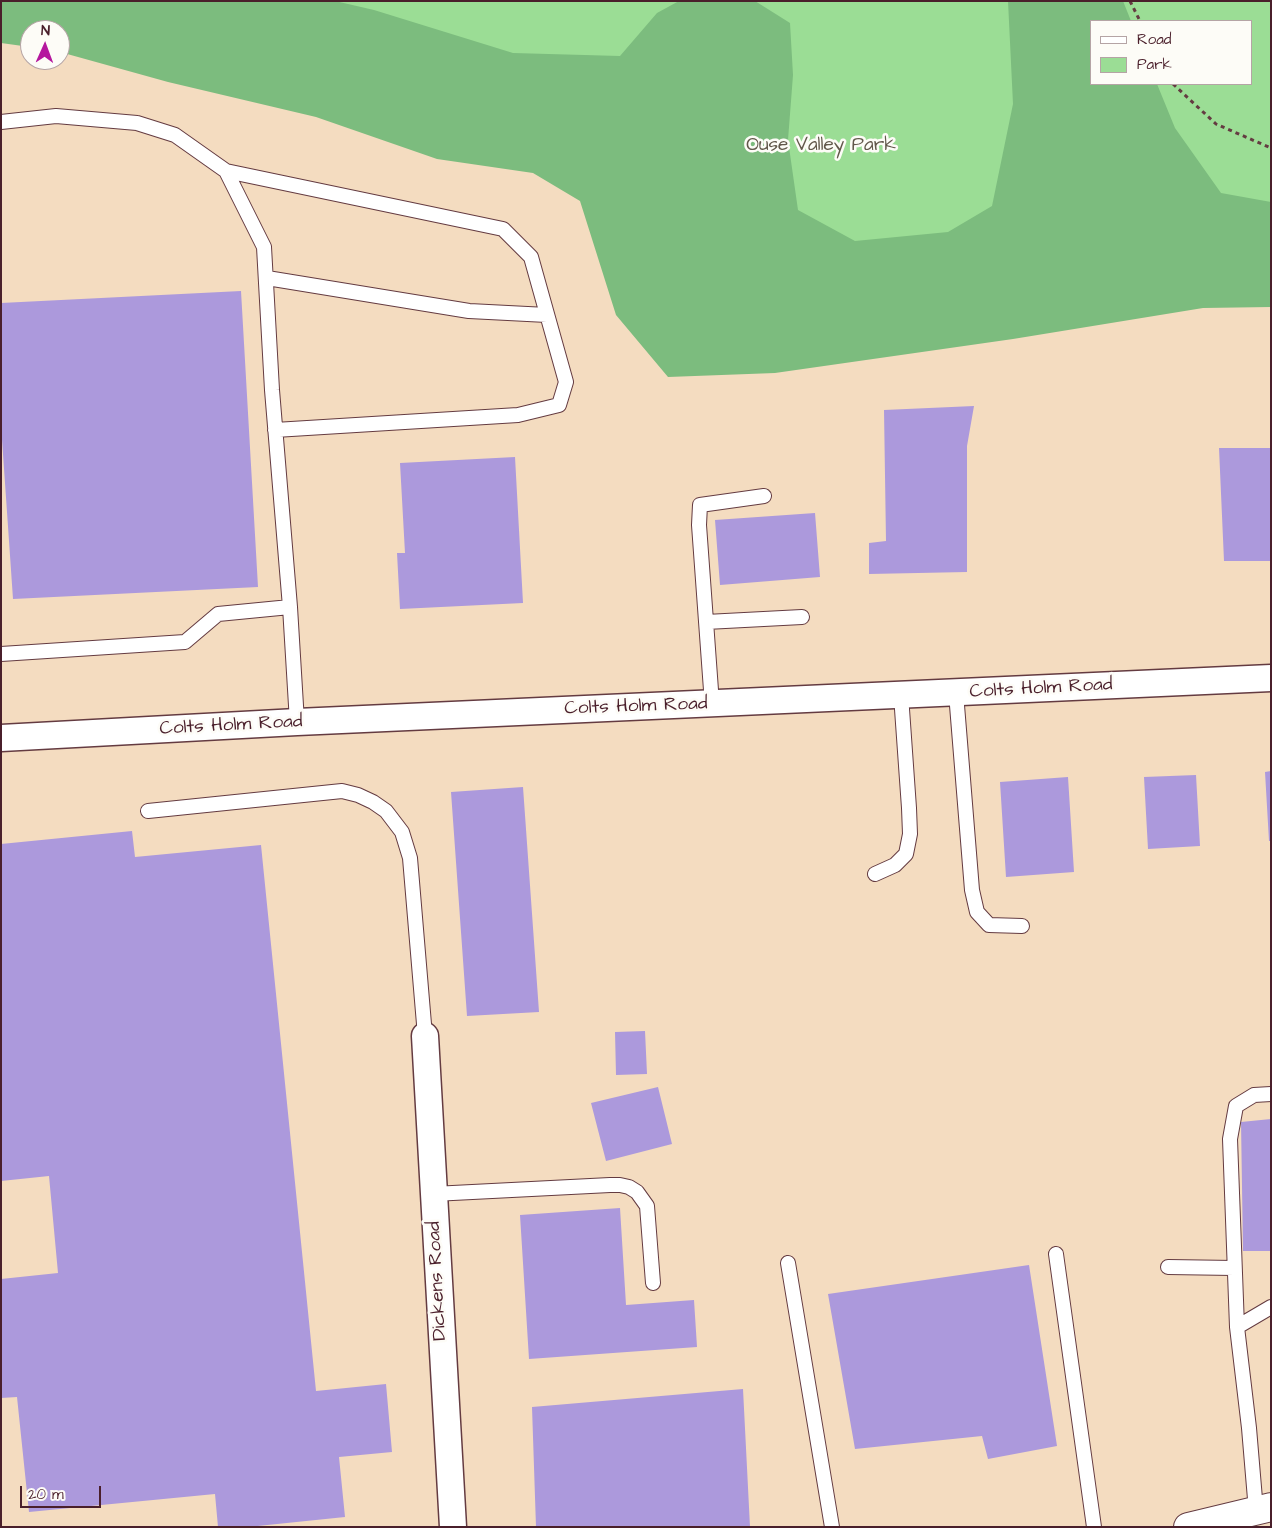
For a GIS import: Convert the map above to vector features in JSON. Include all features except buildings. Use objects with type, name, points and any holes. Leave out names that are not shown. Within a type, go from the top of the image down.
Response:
[{"type":"street","name":"Colts Holm Road","points":[[1,738],[297,722],[1271,678]]},
{"type":"street","name":"Dickens Road","points":[[424,1036],[453,1527]]},
{"type":"street","points":[[1188,1527],[1263,1509]]},
{"type":"lane","points":[[1,122],[56,116],[137,123],[175,135],[226,171],[503,229],[531,257],[566,382],[559,405],[518,415],[275,430]]},
{"type":"lane","points":[[226,171],[264,247],[275,430],[290,607],[297,722]]},
{"type":"lane","points":[[267,278],[469,311],[547,315]]},
{"type":"lane","points":[[712,704],[699,525],[700,505],[764,496]]},
{"type":"lane","points":[[1,654],[185,642],[218,614],[290,607]]},
{"type":"lane","points":[[706,622],[802,617]]},
{"type":"lane","points":[[956,693],[972,890],[977,912],[989,925],[1022,926]]},
{"type":"lane","points":[[874,874],[895,865],[906,854],[910,834],[900,695]]},
{"type":"lane","points":[[148,811],[342,791],[358,795],[386,811],[402,832],[410,858],[424,1036]]},
{"type":"lane","points":[[1263,1509],[1249,1428],[1236,1327],[1230,1139],[1236,1106],[1254,1095],[1271,1094]]},
{"type":"lane","points":[[433,1194],[610,1185],[629,1187],[636,1192],[647,1206],[653,1283]]},
{"type":"lane","points":[[1056,1254],[1094,1527]]},
{"type":"lane","points":[[788,1263],[832,1527]]},
{"type":"lane","points":[[1168,1267],[1234,1268]]},
{"type":"lane","points":[[1236,1327],[1271,1307]]},
{"type":"path","points":[[1130,1],[1140,20]]},
{"type":"path","points":[[1174,85],[1216,124],[1271,148]]},
{"type":"green space","points":[[1,1],[335,1],[374,10],[513,53],[620,56],[657,13],[679,1],[755,1],[790,23],[793,75],[788,140],[798,210],[855,241],[948,232],[992,206],[1013,104],[1008,1],[1123,1],[1131,20],[1090,20],[1090,85],[1157,85],[1175,128],[1221,193],[1271,202],[1271,307],[1203,308],[1013,339],[775,373],[668,377],[616,315],[580,201],[533,173],[437,159],[316,117],[168,82],[70,55],[70,20],[20,20],[20,46],[1,43]]},
{"type":"green space","name":"Ouse Valley Park","points":[[120,1],[1271,1],[1271,228],[757,300],[614,117]]}]
